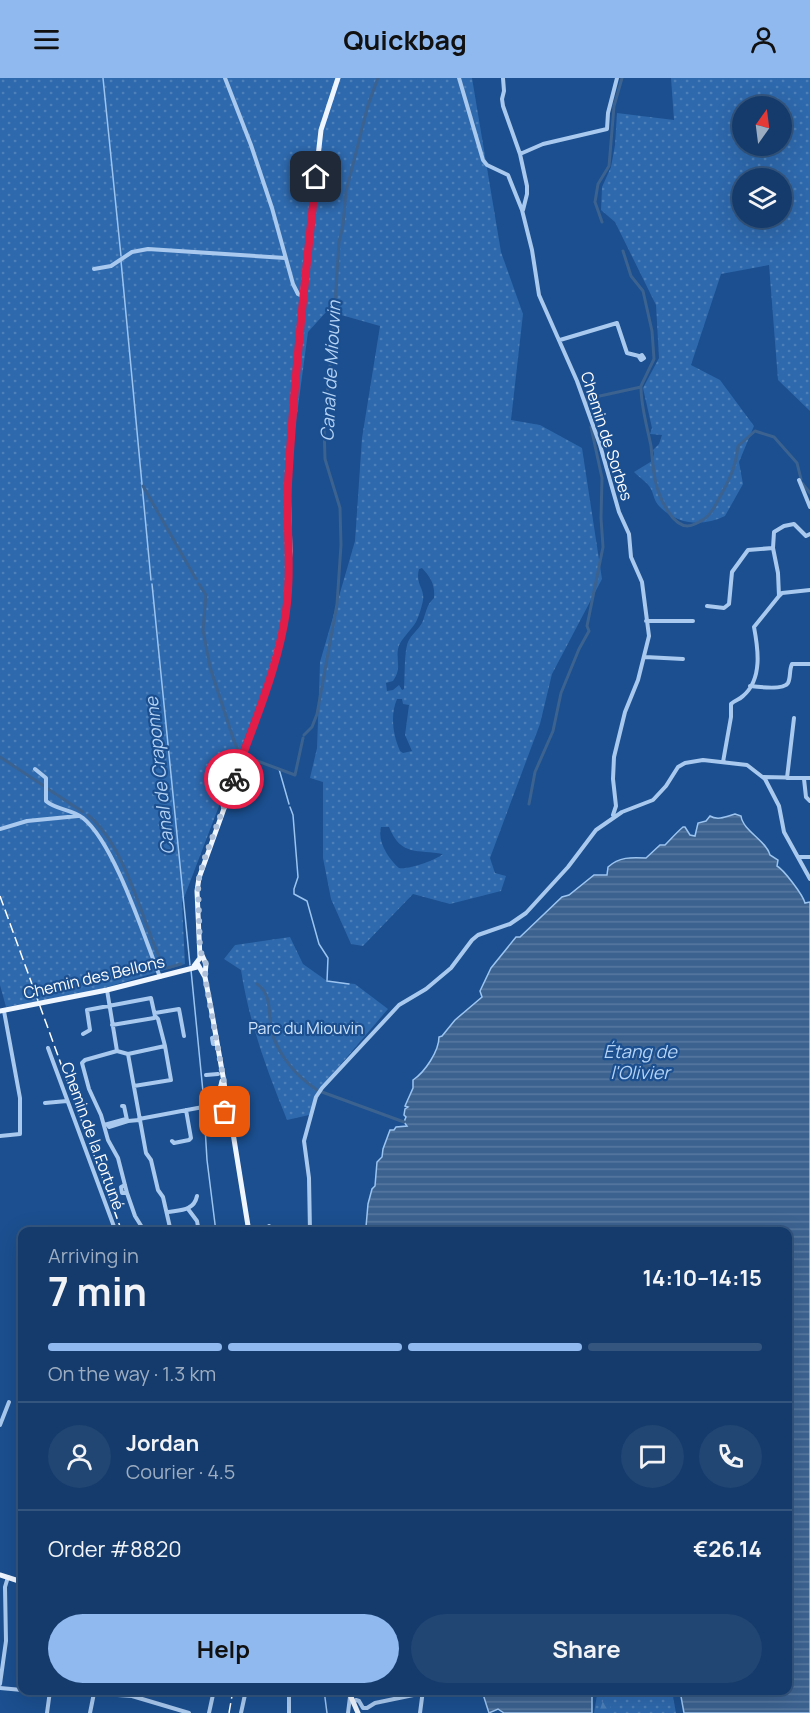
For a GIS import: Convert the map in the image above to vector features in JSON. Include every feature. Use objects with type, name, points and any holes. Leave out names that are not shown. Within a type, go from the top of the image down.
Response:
[{"type":"main road","points":[[248,1227],[234,1139],[225,1110],[217,1040],[205,977],[200,965],[197,902],[199,878],[267,688],[285,621],[290,551],[288,494],[290,451],[303,296],[321,130],[335,80]]},
{"type":"main road","name":"Chemin des Bellons","points":[[2,1011],[107,990],[200,965]]},
{"type":"main road","points":[[221,1075],[217,1095],[209,1101],[211,1110],[219,1113],[228,1121]]},
{"type":"main road","points":[[217,1095],[225,1100]]},
{"type":"main road","points":[[219,1113],[225,1110]]},
{"type":"main road","points":[[0,1575],[18,1581]]},
{"type":"main road","points":[[351,1695],[360,1713]]},
{"type":"street","points":[[225,78],[251,145],[296,290],[303,296]]},
{"type":"street","name":"Chemin de Sorbes","points":[[459,78],[483,160],[487,165],[507,175],[522,210],[532,250],[537,291],[577,381],[619,512],[629,534],[631,557],[642,582],[649,636],[638,680],[625,712],[614,758],[613,779],[616,806],[611,818]]},
{"type":"street","points":[[503,78],[503,106],[520,153],[528,190],[522,210]]},
{"type":"street","points":[[520,153],[543,144],[607,129],[608,113],[617,78]]},
{"type":"street","points":[[94,269],[111,266],[132,252],[148,249],[285,258]]},
{"type":"street","points":[[560,340],[618,323],[627,353],[639,356]]},
{"type":"street","points":[[799,480],[810,507]]},
{"type":"street","points":[[778,596],[778,573],[772,548],[774,532],[784,526],[794,524],[806,536],[810,534]]},
{"type":"street","points":[[706,606],[727,606],[732,572],[748,550],[772,548]]},
{"type":"street","points":[[723,762],[731,704],[745,695],[758,661],[754,627],[778,596],[783,593],[810,590]]},
{"type":"street","points":[[646,621],[693,621]]},
{"type":"street","points":[[645,657],[683,659]]},
{"type":"street","points":[[750,686],[785,686],[789,681],[792,664],[810,664]]},
{"type":"street","points":[[787,778],[794,718]]},
{"type":"street","points":[[310,1227],[309,1178],[304,1141],[316,1097],[322,1088],[399,1005],[426,989],[451,968],[478,935],[510,924],[526,913],[568,867],[596,830],[611,818],[653,800],[666,786],[678,767],[686,762],[703,760],[723,762],[747,765],[763,777],[779,806],[784,832],[810,879]]},
{"type":"street","points":[[35,769],[46,778],[46,801],[50,805],[61,807],[79,816],[98,835],[116,867],[160,977]]},
{"type":"street","points":[[763,777],[810,778]]},
{"type":"street","points":[[804,779],[806,797],[810,801]]},
{"type":"street","points":[[0,829],[27,821],[79,816]]},
{"type":"street","points":[[798,857],[810,856]]},
{"type":"street","points":[[107,990],[117,1052]]},
{"type":"street","points":[[83,1034],[90,1030],[87,1011],[151,998],[165,1046],[171,1080],[134,1086]]},
{"type":"street","points":[[112,1025],[179,1009],[184,1036]]},
{"type":"street","points":[[0,1136],[21,1134],[20,1098],[2,1011]]},
{"type":"street","points":[[142,1227],[135,1216],[128,1193],[122,1193],[120,1190],[125,1185],[118,1158],[89,1089],[82,1063],[85,1060],[117,1052],[128,1054],[165,1046]]},
{"type":"street","name":"Chemin de la Fortuné","points":[[48,1048],[114,1227]]},
{"type":"street","points":[[128,1054],[146,1154],[151,1160],[153,1177],[168,1212],[170,1227]]},
{"type":"street","points":[[206,1075],[221,1075]]},
{"type":"street","points":[[45,1103],[68,1101]]},
{"type":"street","points":[[202,1107],[209,1101]]},
{"type":"street","points":[[122,1106],[124,1106],[127,1121]]},
{"type":"street","points":[[104,1127],[202,1107],[211,1110]]},
{"type":"street","points":[[172,1141],[174,1143],[191,1138],[186,1110]]},
{"type":"street","points":[[168,1212],[188,1209],[196,1201],[197,1196]]},
{"type":"street","points":[[188,1209],[198,1221],[199,1227]]},
{"type":"street","points":[[0,1425],[9,1402]]},
{"type":"street","points":[[8,1577],[5,1587],[6,1641],[0,1686],[18,1689]]},
{"type":"street","points":[[47,1713],[49,1695]]},
{"type":"street","points":[[90,1713],[94,1695]]},
{"type":"street","points":[[119,1695],[132,1696],[189,1713]]},
{"type":"street","points":[[209,1713],[212,1695]]},
{"type":"street","points":[[241,1713],[245,1695]]},
{"type":"street","points":[[289,1695],[289,1713]]},
{"type":"street","points":[[348,1713],[351,1695],[365,1708],[375,1703],[410,1695]]},
{"type":"street","points":[[420,1713],[423,1695]]},
{"type":"green space","points":[[0,78],[472,78],[501,252],[523,314],[511,420],[540,425],[582,448],[602,579],[552,674],[540,724],[490,858],[495,873],[506,876],[501,891],[450,904],[413,894],[363,946],[351,944],[331,899],[323,858],[323,782],[310,778],[317,748],[320,662],[355,541],[362,438],[380,326],[327,311],[308,332],[294,437],[282,641],[182,903],[185,964],[94,991],[6,1007],[0,985]],"holes":[[[422,568],[432,582],[434,598],[422,623],[408,642],[404,689],[402,690],[399,685],[387,691],[386,683],[393,681],[397,672],[399,645],[416,622],[421,608],[423,593],[418,574],[419,569]],[[397,699],[402,699],[403,704],[409,705],[405,735],[412,751],[403,753],[400,751],[393,725]],[[381,827],[389,827],[394,837],[405,847],[411,850],[443,854],[422,864],[399,868],[385,850],[380,833]]]},
{"type":"green space","points":[[671,78],[810,78],[810,411],[778,380],[769,265],[721,274],[691,365],[720,380],[754,426],[739,462],[743,484],[725,516],[708,522],[690,522],[666,512],[657,504],[646,482],[634,472],[652,461],[653,450],[659,444],[662,435],[650,434],[652,428],[643,388],[659,358],[656,305],[615,222],[601,210],[602,187],[611,167],[615,145],[617,113],[674,120]]},
{"type":"green space","name":"Parc du Miouvin","points":[[290,937],[303,964],[327,981],[355,984],[388,1009],[318,1091],[309,1115],[287,1120],[260,1046],[241,970],[224,959],[235,945]]},
{"type":"green space","points":[[597,1695],[673,1695],[676,1713],[594,1713]]},
{"type":"green space","points":[[605,1695],[608,1695],[604,1706],[609,1695],[612,1695],[609,1713],[599,1713]]},
{"type":"water","name":"Étang de l'Olivier","points":[[735,814],[741,816],[746,826],[770,855],[778,860],[777,866],[793,883],[805,903],[810,902],[810,1713],[684,1713],[681,1695],[792,1695],[792,1227],[366,1227],[368,1204],[375,1186],[377,1162],[382,1157],[390,1130],[407,1126],[404,1122],[406,1117],[404,1115],[408,1107],[405,1106],[413,1088],[413,1080],[430,1061],[437,1048],[439,1037],[482,997],[480,991],[491,968],[516,937],[520,937],[562,897],[569,895],[594,875],[607,875],[608,867],[616,861],[646,858],[660,845],[665,845],[683,827],[690,835],[695,836],[698,823],[706,821],[710,816],[726,817]]},
{"type":"water","points":[[483,1695],[592,1695],[592,1713],[504,1713],[498,1709],[489,1713]]},
{"type":"waterway","name":"Canal de Craponne","points":[[103,78],[121,256]]},
{"type":"waterway","name":"Canal de Miouvin","points":[[304,735],[312,727],[317,714],[337,604],[341,545],[340,508],[325,459],[324,425],[333,338],[339,242],[346,192],[368,105],[378,78]]},
{"type":"waterway","points":[[602,222],[595,202],[598,184],[609,166],[614,106],[622,78]]},
{"type":"waterway","points":[[623,251],[631,276],[643,291],[652,331],[654,359],[641,386]]},
{"type":"waterway","name":"Canal de Craponne","points":[[121,261],[151,580]]},
{"type":"waterway","points":[[587,404],[586,399],[641,387],[657,486],[668,512],[680,524],[687,526],[695,524],[709,515],[730,478],[738,446],[755,431],[774,437],[797,463],[801,479]]},
{"type":"waterway","points":[[529,804],[535,772],[553,731],[561,693],[589,631],[587,626],[603,547],[602,478],[591,427]]},
{"type":"waterway","points":[[802,483],[810,493]]},
{"type":"waterway","points":[[143,486],[196,579]]},
{"type":"waterway","name":"Canal de Craponne","points":[[152,584],[190,965]]},
{"type":"waterway","points":[[199,584],[206,595],[203,630],[210,667],[240,754]]},
{"type":"waterway","name":"Canal de Miouvin","points":[[244,756],[295,775],[303,738]]},
{"type":"waterway","points":[[0,757],[44,786]]},
{"type":"waterway","points":[[279,769],[289,804]]},
{"type":"waterway","points":[[48,789],[83,812]]},
{"type":"waterway","points":[[290,807],[293,815],[298,877],[294,894],[307,901],[319,944],[328,958],[327,981],[349,984]]},
{"type":"waterway","points":[[88,815],[113,845],[123,865],[163,966],[167,968],[181,964]]},
{"type":"waterway","name":"Canal de Craponne","points":[[191,970],[204,1102]]},
{"type":"waterway","points":[[257,984],[266,994],[271,1029],[281,1052],[297,1073],[317,1090]]},
{"type":"waterway","points":[[322,1092],[404,1122]]},
{"type":"waterway","name":"Canal de Craponne","points":[[204,1110],[207,1160],[215,1227]]},
{"type":"waterway","name":"Canal de Craponne","points":[[325,1695],[327,1713]]},
{"type":"railway","points":[[0,896],[120,1227]]},
{"type":"railway","points":[[229,1713],[232,1695]]},
{"type":"way so far","points":[[225,1112],[227,1103],[205,977],[206,964],[200,950],[197,891],[202,865],[234,779]]},
{"type":"route","points":[[234,779],[270,680],[286,615],[290,551],[288,494],[290,451],[301,313],[316,177]]}]
